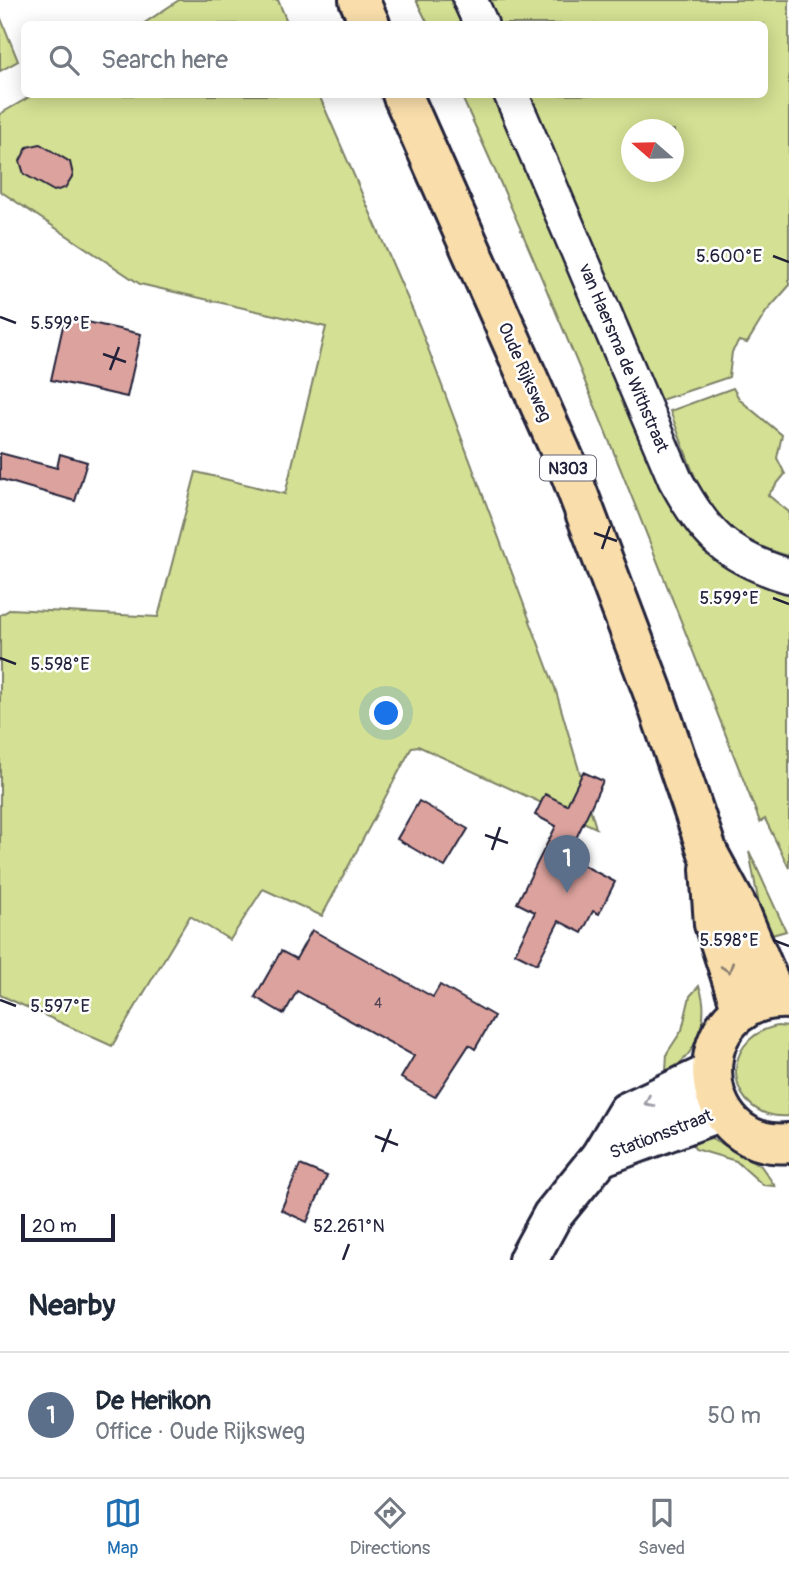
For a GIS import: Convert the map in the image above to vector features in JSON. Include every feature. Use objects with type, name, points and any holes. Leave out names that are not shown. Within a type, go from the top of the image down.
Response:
[{"type":"main road","points":[[359,0],[369,21]]},
{"type":"main road","name":"Oude Rijksweg","points":[[404,98],[571,475],[656,700],[708,853],[714,924],[769,1003]]},
{"type":"main road","name":"N303","points":[[722,1111],[714,1093],[710,1073],[718,1038],[728,1023],[769,1003]]},
{"type":"main road","points":[[722,1111],[750,1135],[788,1148]]},
{"type":"street","points":[[470,0],[480,21]]},
{"type":"street","name":"van Haersma de Withstraat","points":[[513,98],[675,479],[698,520],[727,549],[758,566],[789,576]]},
{"type":"street","name":"Stationsstraat","points":[[528,1260],[552,1216],[600,1157],[627,1112],[710,1073]]},
{"type":"street","name":"Stationsstraat","points":[[600,1157],[722,1111]]},
{"type":"green space","points":[[179,0],[278,0],[287,21],[148,21]]},
{"type":"green space","points":[[416,0],[454,0],[463,21],[426,21]]},
{"type":"green space","points":[[479,0],[789,0],[789,286],[766,312],[747,343],[739,341],[732,352],[729,377],[655,402],[524,98],[768,98],[768,21],[490,21]]},
{"type":"green space","points":[[0,16],[18,61],[0,71]]},
{"type":"green space","points":[[28,98],[320,98],[420,327],[555,688],[596,828],[418,746],[412,747],[322,916],[263,889],[230,940],[190,916],[112,1046],[0,995],[0,615],[11,609],[158,617],[196,472],[285,494],[326,327],[140,284],[0,191],[0,114]]},
{"type":"green space","points":[[462,98],[493,98],[662,479],[703,548],[728,569],[747,579],[789,592],[789,868],[765,819],[760,822],[578,365]]},
{"type":"green space","points":[[733,388],[740,400],[782,435],[777,458],[785,474],[768,495],[789,512],[789,556],[761,546],[739,534],[722,520],[708,503],[670,411]]},
{"type":"green space","points":[[749,851],[786,931],[765,937]]},
{"type":"green space","points":[[699,986],[703,1010],[699,1035],[686,1057],[666,1072],[667,1053],[682,1030],[690,996]]},
{"type":"green space","points":[[777,1026],[789,1027],[789,1116],[768,1114],[752,1106],[742,1093],[736,1078],[737,1062],[744,1046],[757,1034]]},
{"type":"green space","points":[[712,1138],[761,1166],[775,1186],[763,1185],[736,1161],[695,1149],[690,1139]]},
{"type":"building","points":[[40,144],[70,162],[73,175],[65,188],[54,191],[24,174],[20,161],[27,147]]},
{"type":"building","points":[[65,317],[141,334],[127,397],[51,380]]},
{"type":"building","points":[[0,453],[57,468],[60,454],[87,462],[75,501],[0,479]]},
{"type":"building","points":[[583,772],[603,781],[571,849],[585,856],[581,864],[615,882],[599,914],[593,911],[582,933],[559,921],[537,964],[515,953],[535,912],[517,903],[556,826],[535,815],[545,794],[567,805]]},
{"type":"building","points":[[419,801],[468,829],[445,867],[397,839]]},
{"type":"building","points":[[312,930],[433,997],[440,985],[494,1016],[475,1049],[469,1045],[435,1097],[401,1078],[414,1056],[297,991],[284,1014],[255,997],[281,951],[296,959]]},
{"type":"building","points":[[300,1165],[327,1176],[307,1222],[281,1210]]},
{"type":"place","name":"De Herikon","points":[[567,893]]}]
